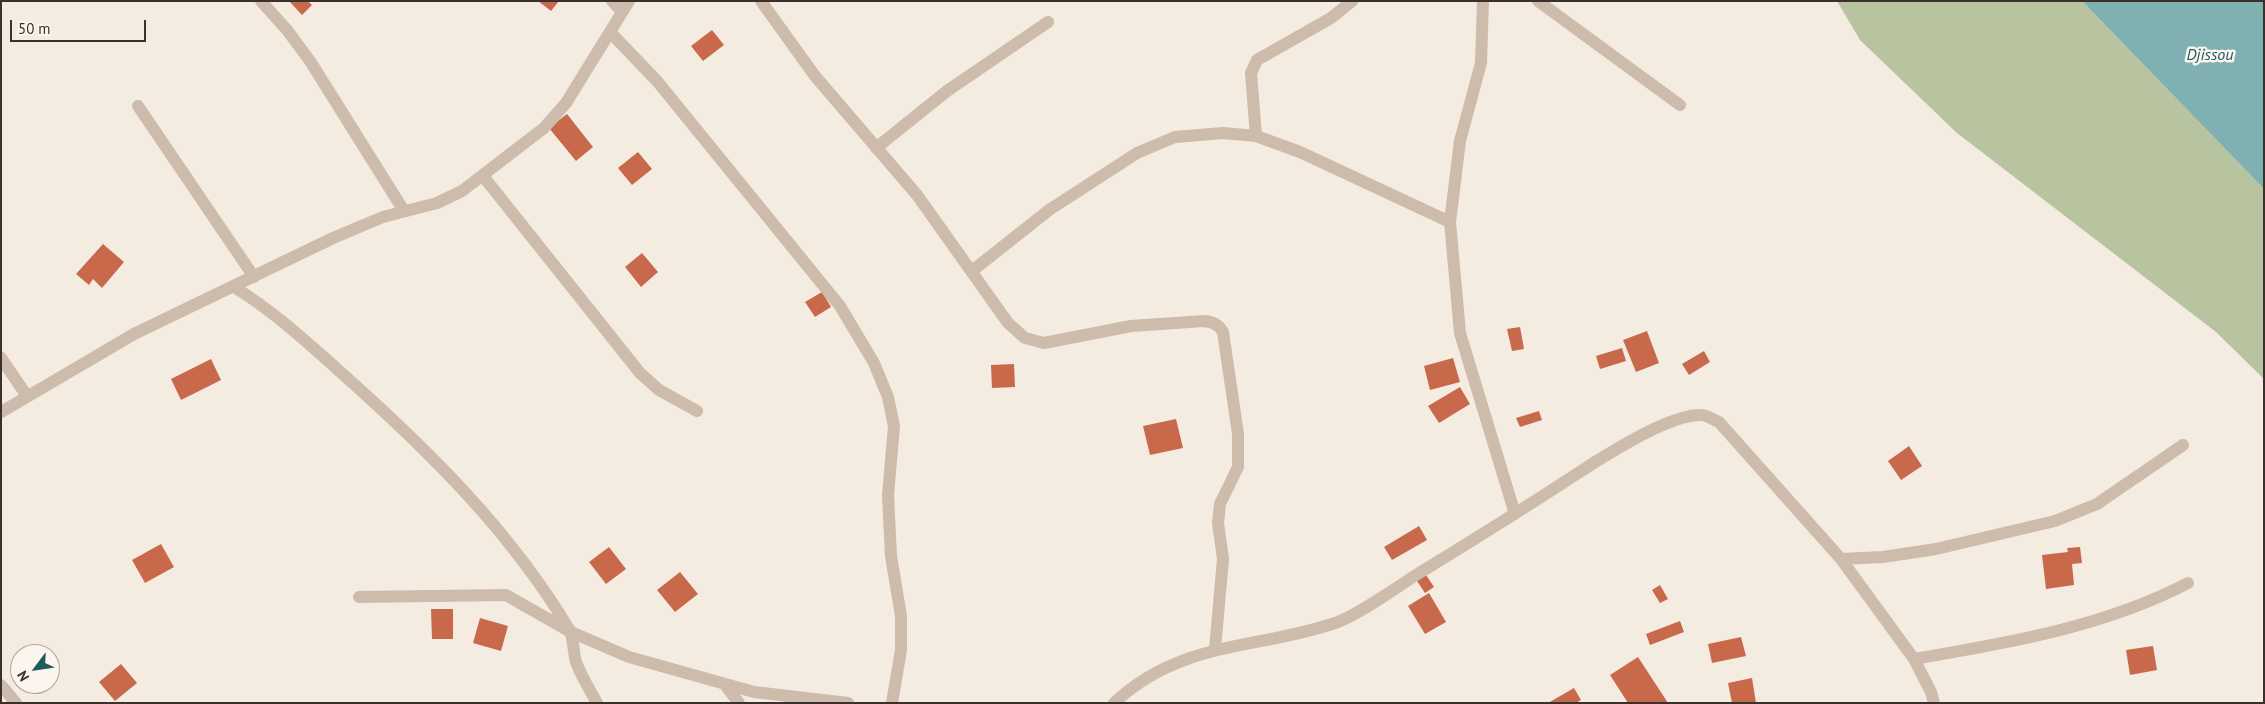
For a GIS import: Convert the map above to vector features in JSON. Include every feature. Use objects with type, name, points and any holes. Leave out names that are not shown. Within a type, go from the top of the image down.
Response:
[{"type":"street","points":[[261,1],[310,61],[404,211]]},
{"type":"street","points":[[1,412],[134,334],[333,238],[383,217],[438,203],[462,192],[544,128],[566,103],[626,7],[612,1]]},
{"type":"street","points":[[761,1],[815,76],[917,195],[1008,323],[1025,338],[1044,343],[1131,326],[1204,321],[1213,322],[1223,332],[1238,434],[1238,467],[1220,504],[1218,523],[1223,559],[1215,649]]},
{"type":"street","points":[[1256,136],[1251,73],[1257,60],[1272,49],[1331,18],[1352,1]]},
{"type":"street","points":[[1483,1],[1481,63],[1460,141],[1450,222],[1460,332],[1515,514]]},
{"type":"street","points":[[1538,1],[1680,105]]},
{"type":"street","points":[[876,148],[947,91],[1048,22]]},
{"type":"street","points":[[610,32],[657,81],[840,306],[874,363],[888,397],[894,426],[888,504],[891,556],[901,624],[901,650],[892,703]]},
{"type":"street","points":[[138,106],[254,277]]},
{"type":"street","points":[[972,271],[1049,210],[1137,153],[1175,137],[1223,133],[1256,136],[1300,152],[1450,222]]},
{"type":"street","points":[[483,176],[640,373],[659,390],[697,411]]},
{"type":"street","points":[[234,287],[285,322],[412,436],[488,516],[537,580],[571,632],[572,650],[577,665],[597,703]]},
{"type":"street","points":[[1,358],[27,396]]},
{"type":"street","points":[[1114,703],[1146,677],[1215,649],[1336,622],[1515,514],[1605,456],[1646,433],[1683,419],[1702,415],[1719,422],[1841,559],[1914,659],[1931,692],[1934,703]]},
{"type":"street","points":[[1841,559],[1883,557],[1936,549],[2055,521],[2098,504],[2183,445]]},
{"type":"street","points":[[1914,659],[1968,650],[2117,614],[2154,601],[2188,583]]},
{"type":"street","points":[[359,597],[506,595],[571,632],[629,657],[726,686],[754,692],[848,703]]},
{"type":"street","points":[[1,685],[16,703]]},
{"type":"street","points":[[726,686],[738,703]]},
{"type":"green space","points":[[1837,1],[2082,1],[2264,189],[2264,379],[2216,332],[1957,133],[1860,40]]},
{"type":"water","name":"Djissou","points":[[2082,1],[2264,1],[2264,189]]},
{"type":"building","points":[[289,1],[308,1],[312,5],[302,15]]},
{"type":"building","points":[[538,1],[559,1],[551,11]]},
{"type":"building","points":[[712,30],[724,45],[703,61],[691,46]]},
{"type":"building","points":[[567,114],[593,147],[576,161],[549,128]]},
{"type":"building","points":[[638,152],[652,169],[632,185],[618,168]]},
{"type":"building","points":[[103,244],[124,262],[102,288],[93,279],[89,285],[76,274]]},
{"type":"building","points":[[642,253],[658,272],[641,287],[625,267]]},
{"type":"building","points":[[822,292],[831,307],[815,317],[805,302]]},
{"type":"building","points":[[1520,327],[1524,349],[1512,351],[1507,329]]},
{"type":"building","points":[[1647,331],[1659,363],[1636,372],[1623,340]]},
{"type":"building","points":[[1622,348],[1626,361],[1600,369],[1596,356]]},
{"type":"building","points":[[1704,351],[1710,362],[1689,375],[1682,364]]},
{"type":"building","points":[[1453,358],[1460,382],[1430,390],[1424,366]]},
{"type":"building","points":[[211,359],[221,380],[181,400],[171,379]]},
{"type":"building","points":[[1014,364],[1015,387],[992,388],[991,365]]},
{"type":"building","points":[[1460,387],[1470,404],[1439,423],[1428,406]]},
{"type":"building","points":[[1539,411],[1542,420],[1520,427],[1516,418]]},
{"type":"building","points":[[1176,419],[1183,448],[1150,455],[1143,426]]},
{"type":"building","points":[[1909,446],[1922,466],[1901,480],[1888,461]]},
{"type":"building","points":[[1419,526],[1427,540],[1392,560],[1384,547]]},
{"type":"building","points":[[161,544],[174,567],[145,583],[132,560]]},
{"type":"building","points":[[609,547],[626,569],[606,584],[589,562]]},
{"type":"building","points":[[2080,547],[2082,563],[2072,564],[2074,585],[2046,589],[2042,555],[2068,552],[2067,548]]},
{"type":"building","points":[[680,572],[698,594],[675,612],[657,590]]},
{"type":"building","points":[[1424,572],[1434,587],[1425,593],[1415,578]]},
{"type":"building","points":[[1660,585],[1668,599],[1660,603],[1652,590]]},
{"type":"building","points":[[1429,593],[1446,622],[1425,634],[1408,606]]},
{"type":"building","points":[[431,609],[453,609],[453,639],[432,639]]},
{"type":"building","points":[[480,618],[508,626],[501,651],[473,643]]},
{"type":"building","points":[[1680,621],[1684,632],[1650,645],[1646,634]]},
{"type":"building","points":[[1741,637],[1746,656],[1712,663],[1708,644]]},
{"type":"building","points":[[2153,646],[2157,670],[2130,675],[2126,650]]},
{"type":"building","points":[[1638,657],[1668,703],[1628,703],[1610,675]]},
{"type":"building","points":[[121,664],[137,683],[115,701],[99,682]]},
{"type":"building","points":[[1752,678],[1756,703],[1732,703],[1728,683]]},
{"type":"building","points":[[1574,688],[1581,700],[1576,703],[1548,703]]}]
